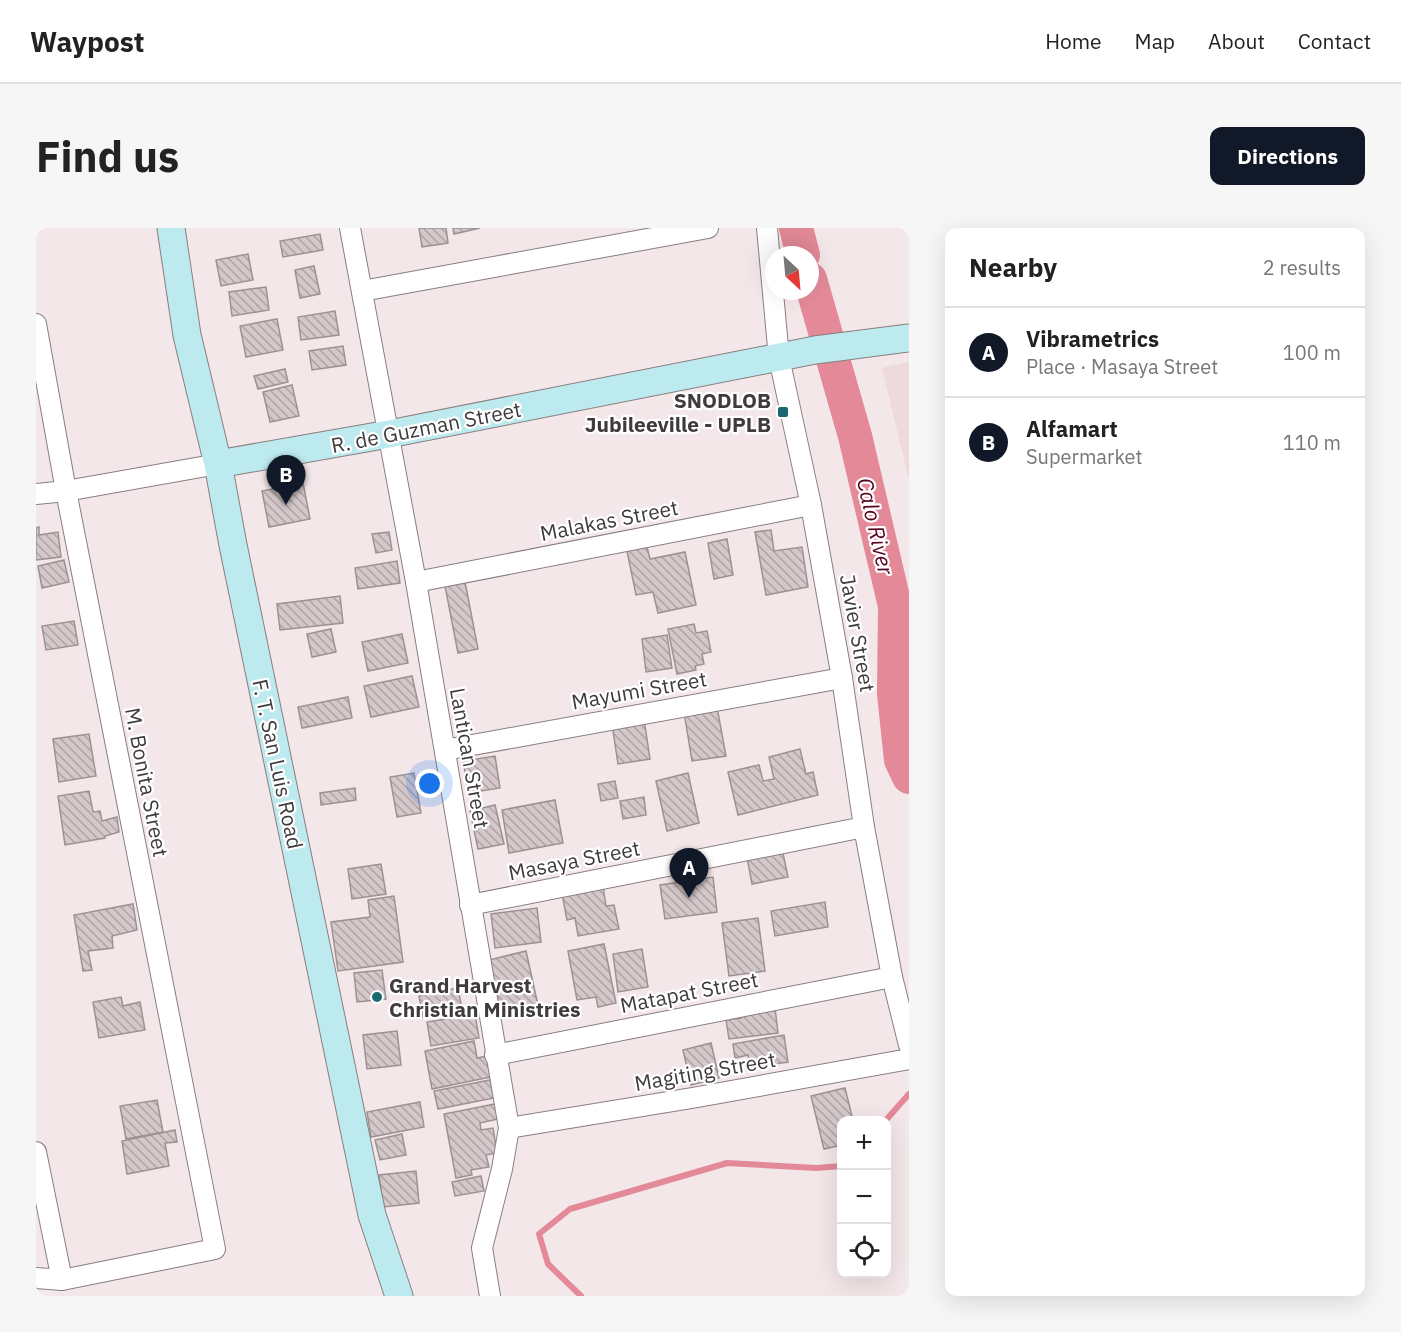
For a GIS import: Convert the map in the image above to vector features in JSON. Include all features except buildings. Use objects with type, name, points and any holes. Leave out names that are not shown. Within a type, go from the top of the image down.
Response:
[{"type":"main road","name":"F. T. San Luis Road","points":[[171,228],[187,335],[219,464],[233,545],[372,1215],[399,1296]]},
{"type":"main road","name":"R. de Guzman Street","points":[[219,464],[390,434],[815,350],[909,338]]},
{"type":"street","name":"Lantican Street","points":[[350,228],[390,434],[509,1128],[502,1169],[482,1248],[490,1296]]},
{"type":"street","points":[[362,291],[708,228]]},
{"type":"street","name":"Javier Street","points":[[767,228],[779,358],[811,506],[842,678],[864,827],[892,977],[909,1045]]},
{"type":"street","name":"M. Bonita Street","points":[[36,324],[66,491],[214,1249],[62,1280]]},
{"type":"street","name":"R. de Guzman Street","points":[[36,494],[66,491],[219,464]]},
{"type":"street","name":"Malakas Street","points":[[416,582],[811,506]]},
{"type":"street","name":"Mayumi Street","points":[[445,750],[842,678]]},
{"type":"street","name":"Masaya Street","points":[[470,905],[864,827]]},
{"type":"street","name":"Matapat Street","points":[[495,1055],[892,977]]},
{"type":"street","name":"Magiting Street","points":[[509,1128],[909,1059]]},
{"type":"street","points":[[36,1152],[62,1280],[36,1278]]},
{"type":"shaded area","points":[[909,362],[909,480],[882,368]]},
{"type":"waterway","name":"Calo River","points":[[796,228],[801,246]]},
{"type":"waterway","name":"Calo River","points":[[816,300],[855,436],[895,606],[894,694],[901,760],[909,777]]},
{"type":"waterway","points":[[890,1116],[909,1094]]},
{"type":"waterway","points":[[581,1296],[548,1264],[539,1234],[570,1209],[727,1163],[816,1168],[837,1166]]},
{"type":"place","name":"SNODLOB Jubileeville - UPLB","points":[[783,412]]},
{"type":"place","name":"Alfamart","points":[[286,505]]},
{"type":"place","name":"Vibrametrics","points":[[689,898]]},
{"type":"place","name":"Grand Harvest Christian Ministries","points":[[377,997]]}]
